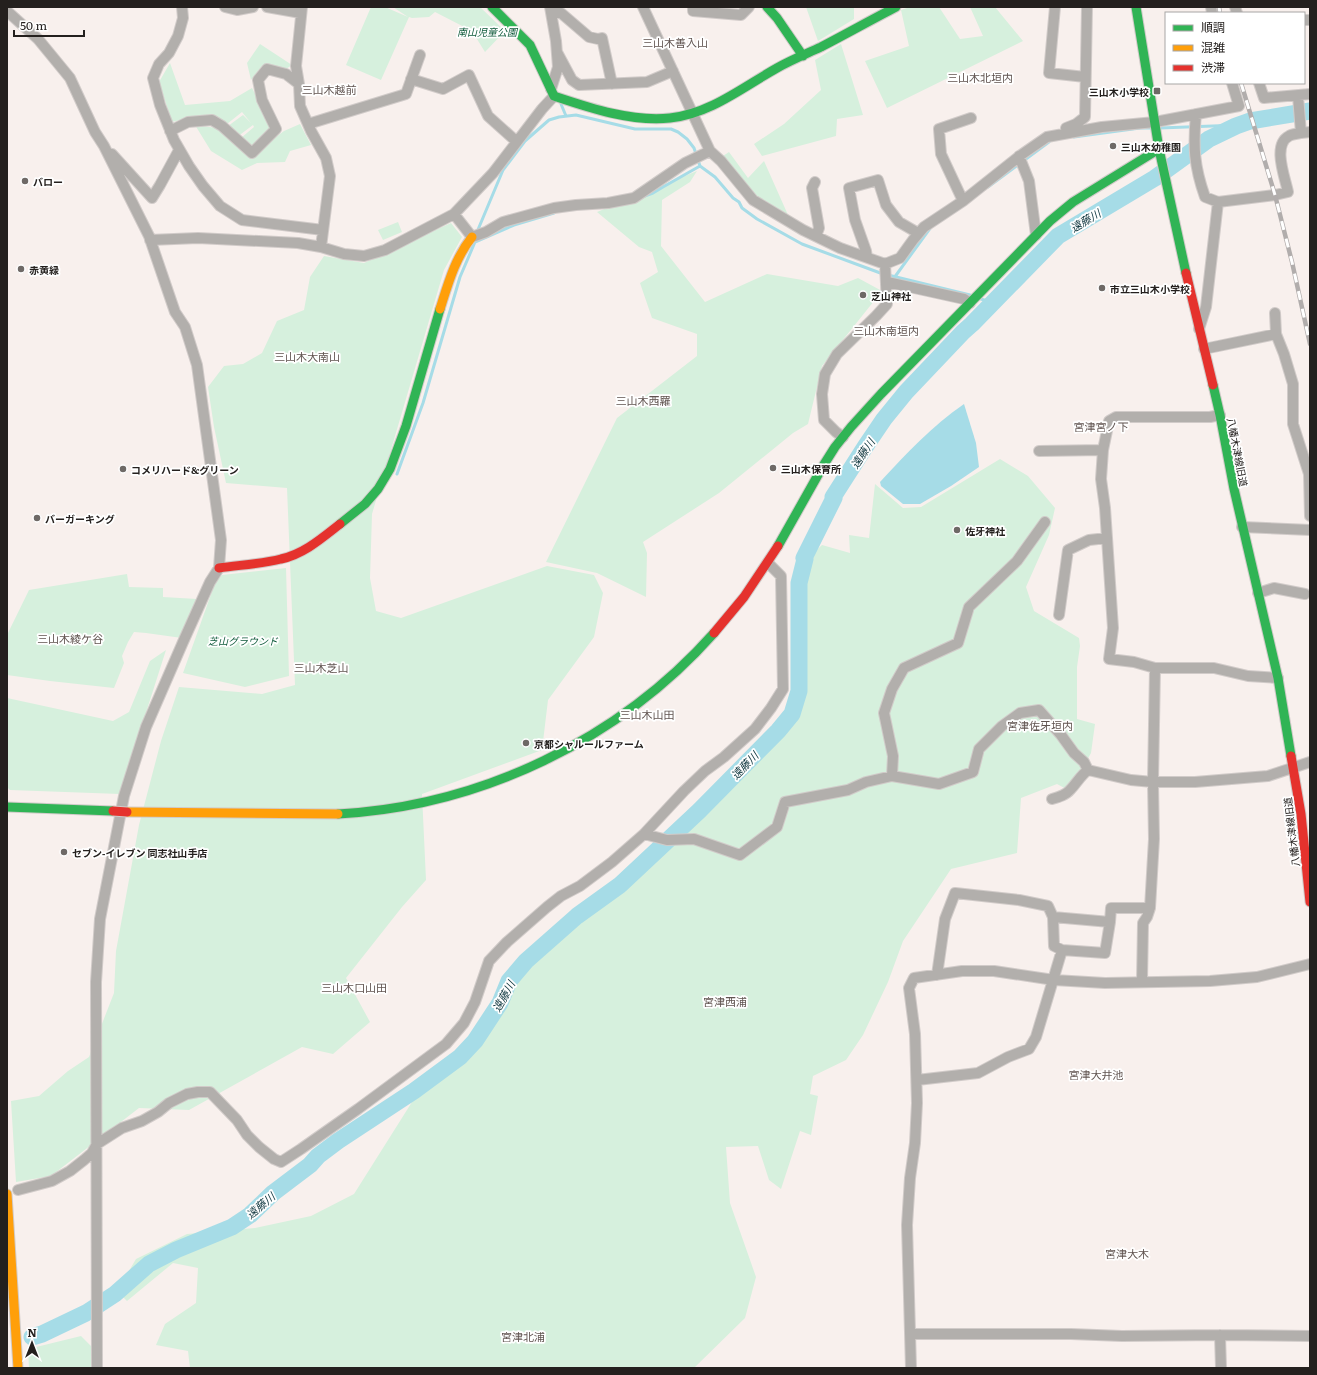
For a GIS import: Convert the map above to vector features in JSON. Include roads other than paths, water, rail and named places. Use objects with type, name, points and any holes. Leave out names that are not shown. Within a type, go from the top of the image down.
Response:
[{"type":"street","points":[[182,7],[183,18],[178,36],[169,53],[159,64],[153,78],[160,105],[179,150],[203,186],[220,206],[242,220],[323,230]]},
{"type":"street","points":[[225,7],[237,10],[253,7]]},
{"type":"street","points":[[267,7],[302,10],[296,66],[300,106],[326,158],[330,176],[321,247]]},
{"type":"street","points":[[492,7],[530,45],[552,93],[598,110],[650,119],[671,118],[693,114],[779,67],[804,56],[896,7]]},
{"type":"street","points":[[643,7],[710,151],[721,161],[753,200],[816,236],[840,248],[867,257],[886,273],[964,299],[970,303]]},
{"type":"street","points":[[693,7],[693,11],[741,15],[749,7]]},
{"type":"street","points":[[767,7],[777,18],[804,56]]},
{"type":"street","points":[[1055,7],[1049,74],[1085,77]]},
{"type":"street","points":[[1063,133],[1065,129],[1076,124],[1084,117],[1087,7]]},
{"type":"street","name":"八幡木津線旧道","points":[[1136,7],[1161,161],[1199,330],[1220,415],[1242,526],[1278,678],[1301,814],[1310,902]]},
{"type":"street","points":[[150,240],[198,238],[298,243],[321,247],[344,254],[364,256],[385,250],[454,214],[493,173],[542,109],[552,93],[558,67],[550,9],[561,13],[589,38],[602,38],[612,84]]},
{"type":"street","points":[[7,11],[38,39],[70,78],[95,132],[104,146],[150,240],[175,312],[185,327],[197,365],[221,540],[218,568],[210,582],[146,727],[124,796],[100,919],[96,982],[97,1368]]},
{"type":"street","points":[[557,52],[572,80],[579,85],[647,82],[673,71]]},
{"type":"street","points":[[308,124],[406,94],[420,55]]},
{"type":"street","points":[[170,131],[188,122],[212,120],[222,126],[252,153],[276,129],[262,100],[258,80],[267,69],[286,74],[299,84]]},
{"type":"street","points":[[411,79],[443,89],[470,75],[488,116],[517,142]]},
{"type":"street","points":[[843,437],[824,420],[822,394],[825,374],[837,354],[887,304],[886,273],[900,258],[924,227],[963,201],[1019,156],[1047,136],[1102,127],[1155,122],[1239,106],[1232,84]]},
{"type":"street","points":[[1259,84],[1264,98],[1310,94]]},
{"type":"street","points":[[1196,114],[1194,140],[1195,159],[1199,181],[1205,197],[1218,202],[1275,195],[1288,192],[1280,155],[1281,144],[1289,136],[1306,133],[1298,96]]},
{"type":"street","points":[[963,201],[941,154],[939,129],[971,118]]},
{"type":"street","points":[[104,146],[152,198],[179,150]]},
{"type":"street","points":[[7,807],[127,812],[322,815],[362,812],[411,805],[452,796],[499,781],[569,749],[622,716],[656,690],[680,669],[712,636],[737,607],[768,563],[819,474],[843,437],[867,409],[1036,235],[1073,202],[1159,149]]},
{"type":"street","points":[[218,568],[276,560],[294,555],[318,542],[365,504],[378,489],[390,469],[406,426],[449,279],[463,248],[472,237],[486,232],[503,222],[554,208],[576,204],[608,203],[634,198],[685,163],[710,151]]},
{"type":"street","points":[[1019,156],[1029,181],[1036,235]]},
{"type":"street","points":[[867,257],[866,250],[855,220],[849,188],[878,180],[886,205],[899,222],[918,233]]},
{"type":"street","points":[[815,182],[812,188],[819,228],[816,236]]},
{"type":"street","points":[[1199,330],[1206,307],[1218,202]]},
{"type":"street","points":[[454,214],[472,237]]},
{"type":"street","points":[[1275,312],[1276,334],[1293,384],[1293,424],[1309,474],[1310,516]]},
{"type":"street","points":[[1204,349],[1276,334]]},
{"type":"street","points":[[1220,415],[1187,418],[1116,417],[1109,421],[1103,450],[1102,479],[1113,628],[1109,659],[1134,662],[1155,668],[1214,668],[1248,676],[1278,678]]},
{"type":"street","points":[[1039,451],[1103,450]]},
{"type":"street","points":[[892,776],[893,756],[884,713],[892,689],[904,668],[958,643],[969,606],[1017,561],[1045,522]]},
{"type":"street","points":[[1242,526],[1310,530]]},
{"type":"street","points":[[1059,615],[1068,550],[1089,540],[1107,538]]},
{"type":"street","points":[[18,1190],[52,1181],[70,1171],[92,1153],[97,1144],[122,1128],[142,1121],[158,1112],[169,1103],[187,1094],[198,1092],[210,1092],[237,1120],[247,1135],[259,1147],[274,1159],[281,1162],[358,1109],[446,1044],[464,1023],[475,1002],[489,961],[507,942],[547,907],[612,862],[644,834],[684,791],[705,771],[724,758],[754,729],[771,708],[783,689],[781,576],[768,563]]},
{"type":"street","points":[[1258,593],[1274,588],[1305,594]]},
{"type":"street","points":[[1142,982],[1143,923],[1150,908],[1154,839],[1155,668]]},
{"type":"street","points":[[644,834],[667,840],[694,839],[740,855],[777,827],[785,802],[848,790],[866,782],[892,776],[939,784],[973,772],[979,749],[1002,726],[1020,713],[1039,710],[1061,735],[1074,753],[1084,762],[1088,770]]},
{"type":"street","points":[[1052,799],[1062,796],[1070,791],[1081,775],[1088,770],[1131,780],[1154,782],[1195,782],[1268,776],[1310,762]]},
{"type":"street","points":[[937,975],[946,919],[955,893],[1019,900],[1048,906],[1053,917],[1054,946],[1062,950],[1105,953],[1111,908],[1150,908]]},
{"type":"street","points":[[1053,917],[1110,922]]},
{"type":"street","points":[[917,1080],[978,1074],[1008,1057],[1029,1049],[1036,1037],[1062,950]]},
{"type":"street","points":[[911,1368],[907,1225],[911,1164],[915,1143],[917,1080],[915,1034],[909,988],[914,978],[962,971],[994,971],[1054,980],[1105,983],[1210,981],[1257,977],[1310,964]]},
{"type":"street","points":[[7,1194],[18,1368]]},
{"type":"street","points":[[910,1334],[1310,1336]]},
{"type":"street","points":[[1220,1335],[1221,1368]]},
{"type":"water","points":[[964,404],[976,443],[979,467],[951,486],[920,504],[903,504],[881,486],[880,482],[930,431]]},
{"type":"waterway","points":[[561,104],[566,116]]},
{"type":"waterway","name":"遠藤川","points":[[32,1337],[42,1334],[86,1313],[115,1294],[149,1264],[176,1250],[232,1227],[250,1215],[273,1193],[310,1165],[318,1156],[338,1141],[414,1091],[460,1057],[475,1041],[500,1003],[509,981],[526,961],[577,916],[620,885],[699,811],[778,731],[792,714],[799,691],[799,583],[804,558],[834,498],[833,497],[884,419],[906,392],[1058,236],[1155,178],[1209,139],[1250,121],[1310,111]]},
{"type":"waterway","points":[[477,232],[503,170],[525,141],[549,120],[576,115],[635,129],[671,129],[678,132],[687,139],[694,148],[700,166],[715,177],[733,198],[739,202],[742,208],[757,219],[802,244],[883,274]]},
{"type":"waterway","points":[[1160,128],[1239,125]]},
{"type":"waterway","points":[[1074,137],[1140,128],[1152,128]]},
{"type":"waterway","points":[[988,187],[1049,142]]},
{"type":"waterway","points":[[642,197],[653,193],[700,166]]},
{"type":"waterway","points":[[397,474],[423,403],[460,277],[475,242],[514,225],[554,213]]},
{"type":"waterway","points":[[894,278],[931,227]]},
{"type":"waterway","points":[[888,275],[970,295]]},
{"type":"waterway","points":[[981,299],[993,303]]},
{"type":"railway","points":[[1219,7],[1220,12]]},
{"type":"railway","points":[[1241,84],[1275,195],[1292,262],[1310,344]]},
{"type":"place","name":"三山木小学校","points":[[1157,91]]},
{"type":"place","name":"三山木幼稚園","points":[[1113,146]]},
{"type":"place","name":"バロー","points":[[25,181]]},
{"type":"place","name":"赤黄緑","points":[[21,269]]},
{"type":"place","name":"市立三山木小学校","points":[[1102,288]]},
{"type":"place","name":"芝山神社","points":[[863,295]]},
{"type":"place","name":"三山木保育所","points":[[773,468]]},
{"type":"place","name":"コメリハード&グリーン","points":[[123,469]]},
{"type":"place","name":"バーガーキング","points":[[37,518]]},
{"type":"place","name":"佐牙神社","points":[[957,530]]},
{"type":"place","name":"京都シャルールファーム","points":[[526,743]]},
{"type":"place","name":"セブン-イレブン 同志社山手店","points":[[64,852]]},
{"type":"district","name":"三山木善入山","points":[[675,42]]},
{"type":"district","name":"三山木北垣内","points":[[980,77]]},
{"type":"district","name":"三山木越前","points":[[329,89]]},
{"type":"district","name":"三山木南垣内","points":[[886,330]]},
{"type":"district","name":"三山木大南山","points":[[307,356]]},
{"type":"district","name":"三山木西羅","points":[[643,400]]},
{"type":"district","name":"宮津宮ノ下","points":[[1101,426]]},
{"type":"district","name":"三山木綾ケ谷","points":[[70,638]]},
{"type":"district","name":"三山木芝山","points":[[321,667]]},
{"type":"district","name":"三山木山田","points":[[647,714]]},
{"type":"district","name":"宮津佐牙垣内","points":[[1040,725]]},
{"type":"district","name":"三山木口山田","points":[[354,987]]},
{"type":"district","name":"宮津西浦","points":[[725,1001]]},
{"type":"district","name":"宮津大井池","points":[[1096,1074]]},
{"type":"district","name":"宮津大木","points":[[1127,1253]]},
{"type":"district","name":"宮津北浦","points":[[523,1336]]},
{"type":"park label","name":"南山児童公園","points":[[487,31]]},
{"type":"park label","name":"芝山グラウンド","points":[[243,640]]}]
